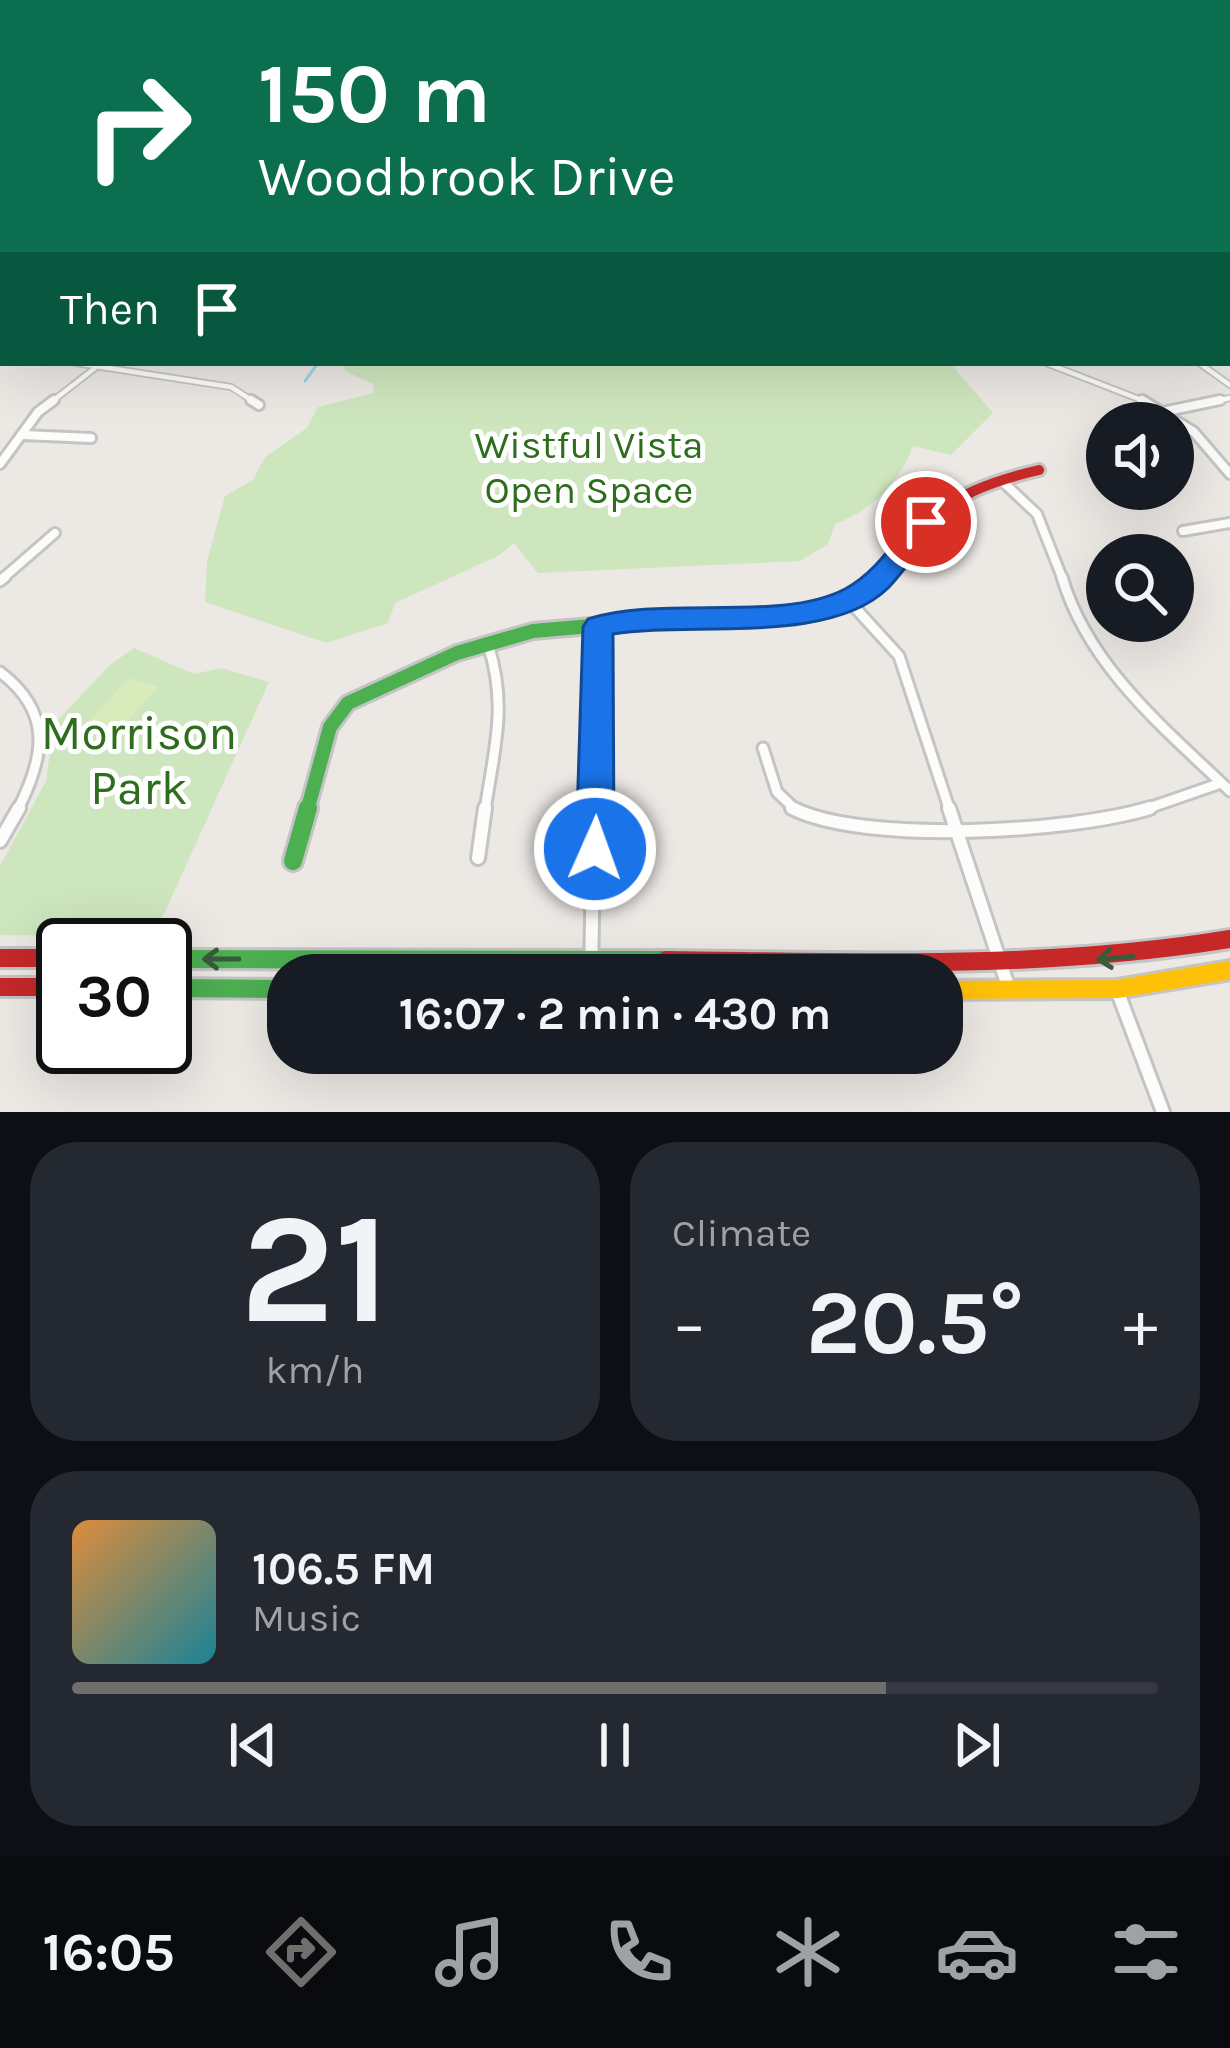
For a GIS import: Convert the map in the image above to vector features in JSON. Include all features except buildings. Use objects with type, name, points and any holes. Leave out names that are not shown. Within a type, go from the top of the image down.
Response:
[{"type":"main road","points":[[293,861],[330,728],[340,709],[457,652],[533,631],[598,627],[618,621],[775,616],[849,601],[877,582],[926,522],[962,496],[1040,470]]},
{"type":"main road","points":[[963,963],[1151,955],[1230,939]]},
{"type":"main road","points":[[0,958],[36,958]]},
{"type":"main road","points":[[192,959],[267,960]]},
{"type":"main road","points":[[963,990],[1117,988],[1230,970]]},
{"type":"main road","points":[[0,987],[36,987]]},
{"type":"main road","points":[[192,988],[267,989]]},
{"type":"street","points":[[88,366],[231,387],[259,405]]},
{"type":"street","points":[[1054,366],[1144,402]]},
{"type":"street","points":[[1203,366],[1230,385]]},
{"type":"street","points":[[0,464],[59,392],[96,368]]},
{"type":"street","points":[[1194,405],[1230,398]]},
{"type":"street","points":[[1194,434],[1217,452],[1230,475]]},
{"type":"street","points":[[21,436],[91,438]]},
{"type":"street","points":[[1217,452],[1230,453]]},
{"type":"street","points":[[763,748],[778,794],[792,809],[824,824],[1034,828],[1099,821],[1226,787],[1134,696],[1098,652],[1063,587],[1046,520],[1023,494],[1000,480]]},
{"type":"street","points":[[1184,530],[1230,523]]},
{"type":"street","points":[[0,581],[55,533]]},
{"type":"street","points":[[849,601],[899,656],[1009,990]]},
{"type":"street","points":[[592,954],[598,627]]},
{"type":"street","points":[[478,858],[500,706],[500,682],[488,643]]},
{"type":"street","points":[[0,672],[30,696],[40,736],[33,775],[0,841]]},
{"type":"street","points":[[1117,988],[1163,1112]]},
{"type":"green space","name":"Wistful Vista Open Space","points":[[344,366],[953,366],[993,413],[951,455],[913,446],[883,494],[835,524],[828,544],[800,561],[538,573],[514,543],[498,556],[395,603],[388,623],[326,643],[205,602],[207,561],[225,496],[253,480],[265,457],[307,428],[318,407],[374,393],[373,384],[345,371]]},
{"type":"green space","name":"Morrison Park","points":[[134,648],[194,674],[222,668],[269,682],[161,918],[36,918],[36,935],[0,935],[0,866],[46,781],[54,724],[111,664]]},
{"type":"green space","points":[[129,678],[158,687],[114,736],[84,726]]},
{"type":"waterway","points":[[305,381],[316,366]]},
{"type":"traffic: fast","points":[[293,861],[330,727],[348,703],[457,653],[533,631],[661,620]]},
{"type":"traffic: fast","points":[[192,959],[267,959]]},
{"type":"traffic: fast","points":[[192,988],[267,989]]},
{"type":"traffic: slow","points":[[963,990],[1117,989],[1230,970]]},
{"type":"traffic: jam","points":[[661,620],[760,617],[834,606],[874,583],[923,525],[948,505],[992,483],[1039,470]]},
{"type":"traffic: jam","points":[[963,963],[1091,958],[1230,939]]},
{"type":"traffic: jam","points":[[0,958],[36,958]]},
{"type":"traffic: jam","points":[[0,987],[36,987]]},
{"type":"route","points":[[595,849],[598,627],[618,621],[775,616],[849,601],[877,582],[926,522]]}]
